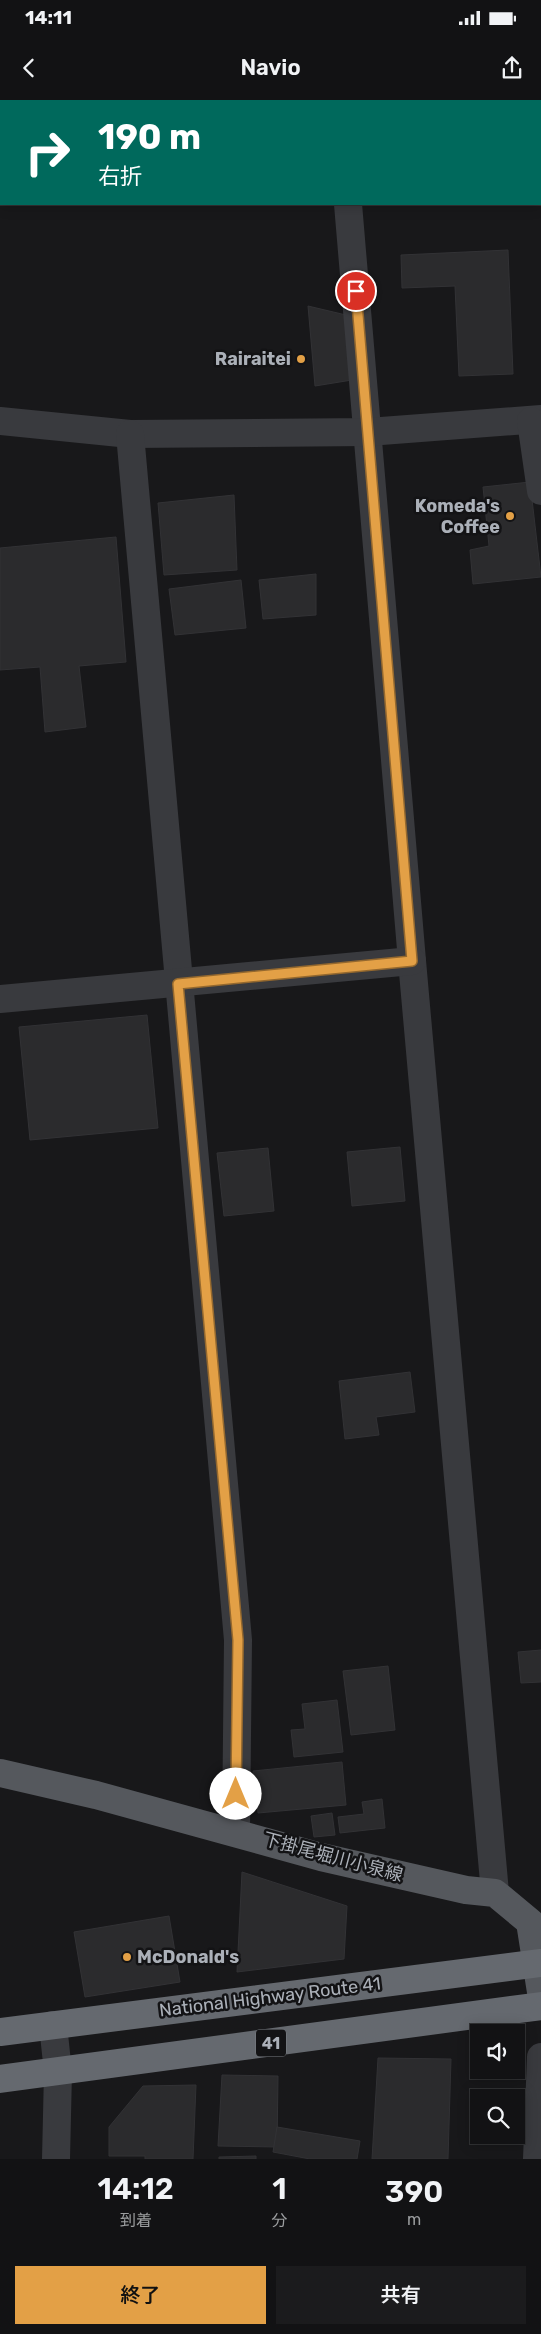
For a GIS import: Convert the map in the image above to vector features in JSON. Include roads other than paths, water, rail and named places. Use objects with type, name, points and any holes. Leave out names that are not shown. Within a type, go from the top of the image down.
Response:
[{"type":"highway","name":"National Highway Route 41","points":[[0,2032],[539,1963]]},
{"type":"highway","name":"41","points":[[0,2079],[541,2006]]},
{"type":"main road","name":"下掛尾堀川小泉線","points":[[0,1773],[96,1795],[321,1856],[420,1880],[466,1890],[495,1893]]},
{"type":"main road","points":[[495,1893],[530,1922],[539,1963],[541,1992]]},
{"type":"street","points":[[348,205],[412,961],[495,1893]]},
{"type":"street","points":[[0,421],[130,434],[368,432],[536,420],[541,491]]},
{"type":"street","points":[[130,434],[238,1640],[236,1832]]},
{"type":"street","points":[[0,999],[412,961]]},
{"type":"street","points":[[52,2025],[58,2072],[56,2159]]},
{"type":"street","points":[[537,2159],[541,2057]]},
{"type":"place","name":"Rairaitei","points":[[301,359]]},
{"type":"place","name":"Komeda's Coffee","points":[[510,516]]},
{"type":"place","name":"McDonald's","points":[[127,1957]]}]
